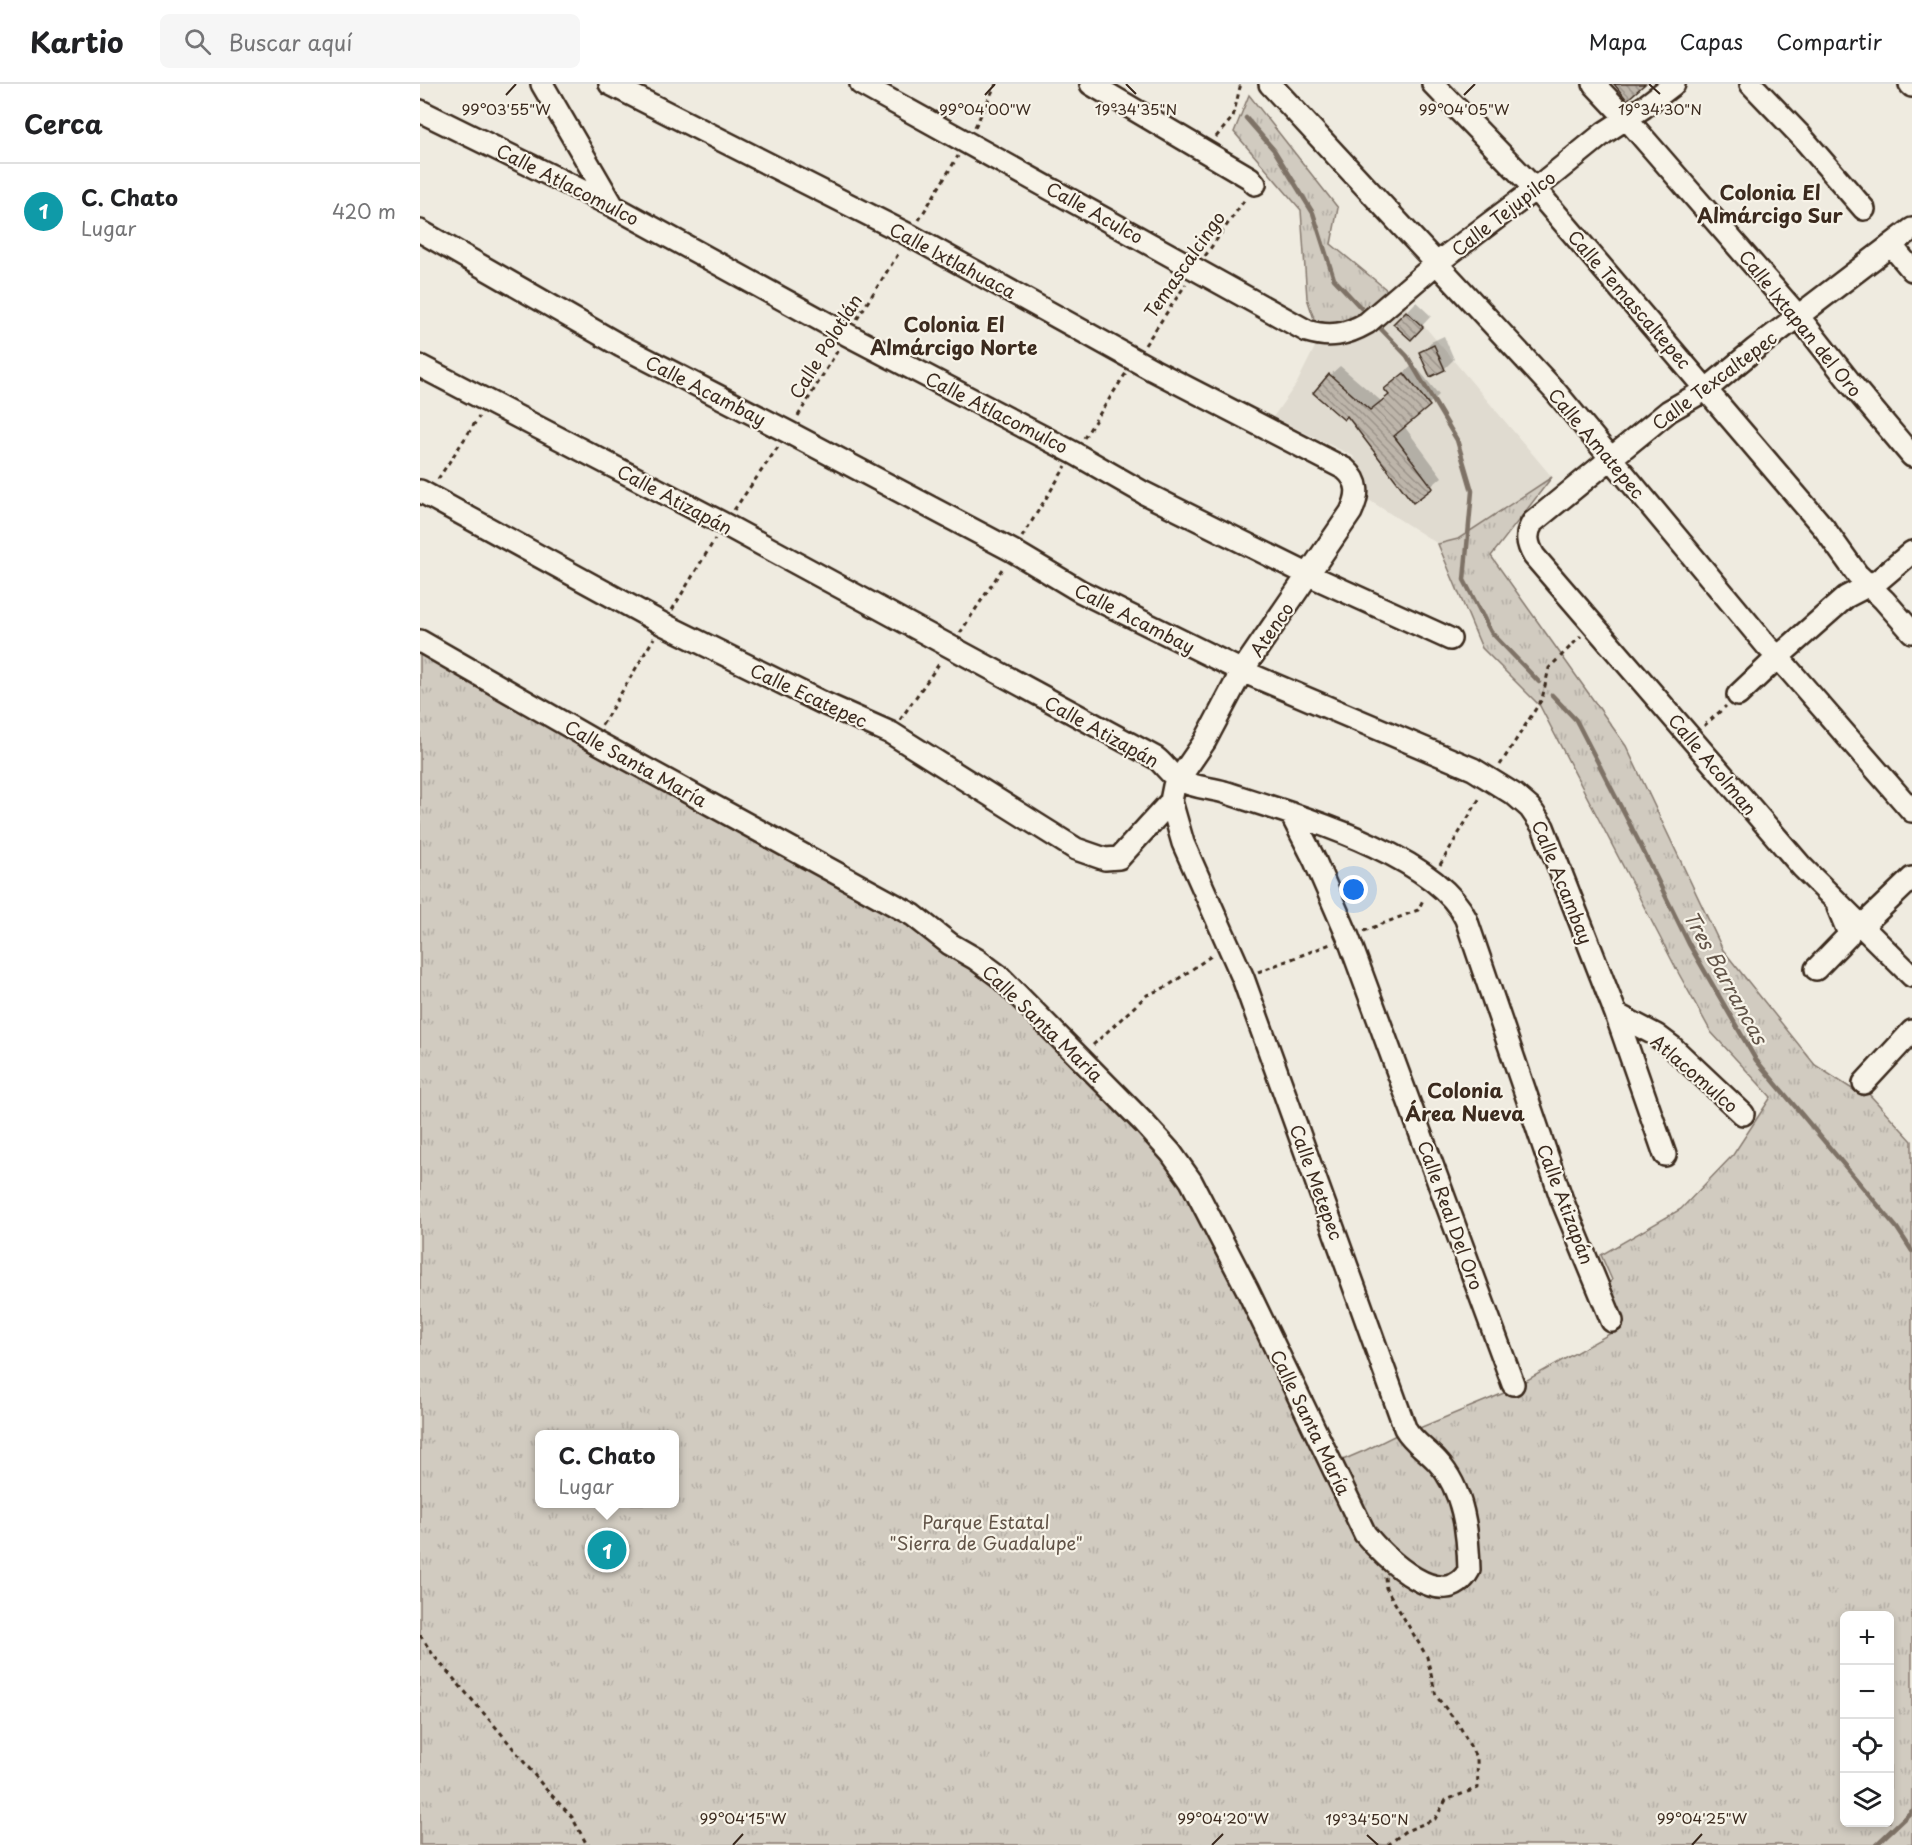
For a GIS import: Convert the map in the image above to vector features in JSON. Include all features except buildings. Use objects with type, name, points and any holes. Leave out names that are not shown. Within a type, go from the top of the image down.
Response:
[{"type":"street","points":[[542,84],[613,206]]},
{"type":"street","name":"Calle Ixtlahuaca","points":[[610,84],[909,235],[1135,359],[1339,466],[1354,479]]},
{"type":"street","name":"Calle Aculco","points":[[861,84],[968,141],[1307,331],[1330,336]]},
{"type":"street","points":[[1091,84],[1204,150],[1255,183]]},
{"type":"street","name":"Calle Amatepec","points":[[1270,84],[1555,391],[1610,460],[1767,646],[1912,811]]},
{"type":"street","name":"Calle Temascaltepec","points":[[1433,84],[1535,189],[1824,528],[1857,574],[1912,632]]},
{"type":"street","name":"Calle Ixtapan del Oro","points":[[1594,84],[1798,316],[1912,456]]},
{"type":"street","name":"Calle Tejupilco","points":[[1330,336],[1354,330],[1366,322],[1437,263],[1535,189],[1604,133],[1674,84]]},
{"type":"street","points":[[1751,84],[1800,135],[1863,208]]},
{"type":"street","name":"Calle Atlacomulco","points":[[420,111],[613,206],[848,335],[1074,453],[1144,494],[1309,575],[1450,639]]},
{"type":"street","name":"Calle Texcaltepec","points":[[1528,540],[1529,528],[1533,522],[1669,411],[1707,389],[1755,349],[1912,229]]},
{"type":"street","name":"Calle Acambay","points":[[420,231],[621,346],[1013,551],[1080,591],[1242,671],[1391,733],[1491,779],[1515,795],[1538,816],[1616,1014],[1665,1155]]},
{"type":"street","points":[[1892,245],[1912,270]]},
{"type":"street","name":"Calle Atizapán","points":[[420,366],[724,525],[1156,758],[1178,779],[1291,814],[1365,842],[1433,879],[1459,904],[1466,919],[1562,1200],[1612,1321]]},
{"type":"street","name":"Atenco","points":[[1178,779],[1205,741],[1242,671],[1309,575],[1356,502],[1357,485],[1354,479]]},
{"type":"street","name":"Calle Ecatepec","points":[[424,493],[663,624],[821,702],[891,733],[1063,841],[1085,852],[1112,860],[1119,858],[1171,801]]},
{"type":"street","name":"Calle Acolman","points":[[1528,540],[1534,556],[1802,867],[1906,971]]},
{"type":"street","points":[[1738,695],[1846,597],[1869,585],[1912,552]]},
{"type":"street","name":"Calle Santa María","points":[[420,641],[593,740],[913,915],[950,944],[999,976],[1171,1153],[1191,1181],[1252,1299],[1365,1534],[1386,1557],[1430,1586],[1446,1588],[1460,1582],[1465,1577]]},
{"type":"street","points":[[1171,801],[1178,779]]},
{"type":"street","name":"Calle Metepec","points":[[1171,801],[1183,843],[1244,978],[1405,1428],[1411,1438],[1437,1461],[1447,1474],[1458,1496],[1466,1521],[1469,1570],[1465,1577]]},
{"type":"street","name":"Calle Real Del Oro","points":[[1291,814],[1315,861],[1348,937],[1513,1384]]},
{"type":"street","points":[[1862,926],[1912,878]]},
{"type":"street","points":[[1816,969],[1848,936],[1836,900]]},
{"type":"street","points":[[1906,971],[1905,981],[1912,993]]},
{"type":"street","name":"Atlacomulco","points":[[1616,1014],[1656,1035],[1743,1114]]},
{"type":"street","points":[[1864,1083],[1912,1031]]},
{"type":"path","name":"Calle Polotlán","points":[[593,740],[724,525],[788,432],[968,141],[996,84]]},
{"type":"path","points":[[1204,150],[1233,117],[1240,87],[1243,84]]},
{"type":"path","name":"Temascalcingo","points":[[1135,359],[1255,183]]},
{"type":"path","points":[[424,493],[489,402]]},
{"type":"path","points":[[1244,978],[1418,910],[1447,850],[1542,699],[1549,668],[1593,624]]},
{"type":"path","points":[[1691,737],[1738,695]]},
{"type":"path","points":[[1080,1058],[1147,995],[1168,986],[1228,944]]},
{"type":"path","points":[[1386,1557],[1384,1566],[1386,1588],[1426,1657],[1436,1696],[1459,1725],[1477,1759],[1478,1788],[1446,1800],[1435,1819],[1404,1832],[1388,1845]]},
{"type":"path","points":[[420,1635],[434,1656],[572,1817],[586,1845]]},
{"type":"shaded area","points":[[1398,299],[1426,328],[1552,477],[1458,539],[1438,544],[1361,495],[1367,486],[1353,456],[1273,417],[1297,383],[1320,337]]},
{"type":"green space","points":[[1249,95],[1338,208],[1331,244],[1398,299],[1320,337],[1307,298],[1301,210],[1234,132]]},
{"type":"green space","name":"Parque Estatal \"Sierra de Guadalupe\"","points":[[1552,477],[1491,556],[1626,746],[1723,950],[1815,1065],[1863,1096],[1868,1093],[1912,1141],[1912,1845],[420,1845],[420,646],[865,890],[973,965],[1124,1111],[1183,1186],[1324,1468],[1404,1431],[1405,1434],[1504,1393],[1622,1327],[1609,1283],[1612,1280],[1601,1255],[1681,1209],[1733,1155],[1771,1097],[1711,1032],[1540,706],[1482,648],[1438,544],[1458,539]]},
{"type":"waterway","name":"Tres Barrancas","points":[[1246,118],[1274,150],[1313,213],[1334,279],[1361,308]]},
{"type":"waterway","name":"Tres Barrancas","points":[[1381,329],[1407,356],[1457,440],[1472,491],[1464,580],[1491,632],[1539,682]]},
{"type":"waterway","name":"Tres Barrancas","points":[[1552,695],[1576,720],[1689,944],[1756,1060],[1897,1228],[1912,1251]]},
{"type":"waterway","name":"Tres Barrancas","points":[[1876,1845],[1912,1811]]},
{"type":"place","name":"C. Chato","points":[[607,1550]]},
{"type":"district","name":"Colonia El Almárcigo Sur","points":[[1770,204]]},
{"type":"district","name":"Colonia El Almárcigo Norte","points":[[954,336]]},
{"type":"district","name":"Colonia Área Nueva","points":[[1465,1102]]}]
